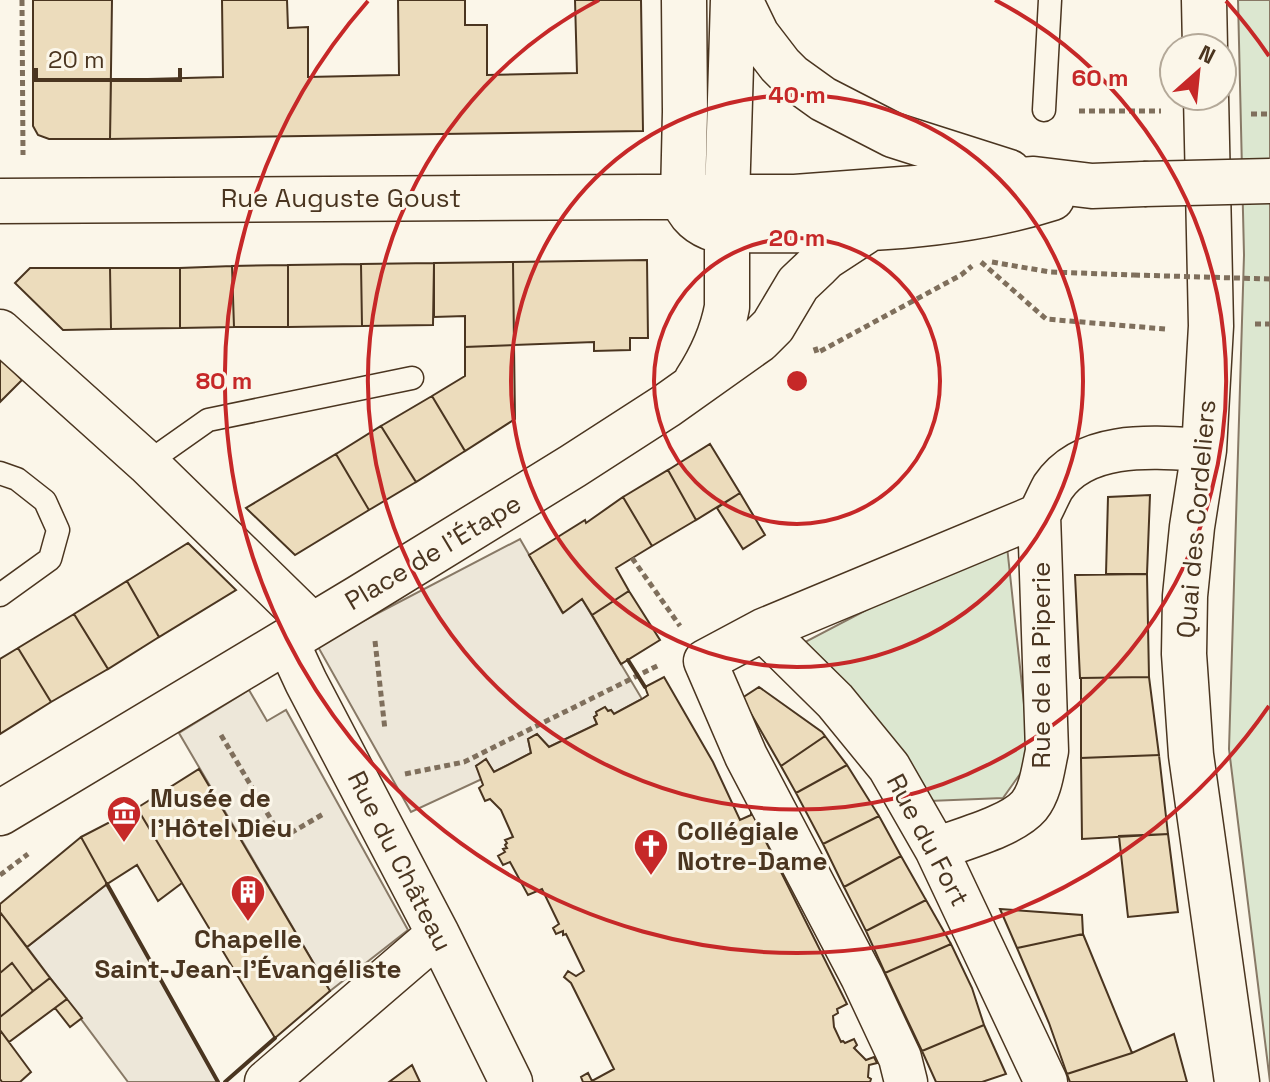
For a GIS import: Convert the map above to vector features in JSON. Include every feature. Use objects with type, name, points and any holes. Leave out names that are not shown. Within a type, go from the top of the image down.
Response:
[{"type":"main road","points":[[684,0],[683,197],[697,220],[706,226],[717,230],[728,214],[806,196],[1034,179]]},
{"type":"main road","name":"Place de l'Étape","points":[[0,813],[573,466],[690,390],[707,364],[724,323],[728,298],[733,0]]},
{"type":"main road","points":[[740,0],[757,35],[791,76],[823,99],[893,135],[1034,179],[1092,186],[1270,181]]},
{"type":"main road","points":[[1204,0],[1205,32]]},
{"type":"main road","name":"Quai des Cordeliers","points":[[1206,112],[1211,326],[1204,450],[1185,596],[1184,654],[1191,755],[1237,1082]]},
{"type":"main road","points":[[728,214],[869,229],[1017,210],[1092,186]]},
{"type":"main road","name":"Rue Auguste Goust","points":[[12,201],[683,197]]},
{"type":"main road","points":[[690,390],[759,340],[777,320],[798,284],[826,257],[869,229]]},
{"type":"street","points":[[0,331],[147,463],[300,633]]},
{"type":"street","points":[[906,1082],[900,1058],[862,977],[746,756],[686,661],[1039,515],[1054,486],[1073,466],[1101,453],[1150,447],[1204,450]]},
{"type":"street","name":"Rue de la Piperie","points":[[936,849],[1013,820],[1030,805],[1041,781],[1047,751],[1039,515]]},
{"type":"street","name":"Rue du Fort","points":[[763,630],[835,701],[889,767],[936,849],[1046,1082]]},
{"type":"street","name":"Rue du Château","points":[[300,633],[306,682],[438,934],[511,1082]]},
{"type":"street","points":[[266,1082],[438,934]]},
{"type":"lane","points":[[1044,110],[1050,0]]},
{"type":"lane","points":[[147,463],[208,420],[412,378]]},
{"type":"lane","points":[[0,473],[17,479],[45,501],[58,530],[50,559],[0,595]]},
{"type":"path","points":[[12,201],[22,0]]},
{"type":"path","points":[[1044,110],[1158,106]]},
{"type":"path","points":[[798,284],[817,353],[961,275],[980,260],[1050,272],[1270,279]]},
{"type":"path","points":[[980,260],[1046,319],[1167,329]]},
{"type":"path","points":[[221,735],[282,838],[390,777],[464,762],[686,661],[632,558]]},
{"type":"path","points":[[374,632],[386,733]]},
{"type":"green space","points":[[1238,0],[1270,0],[1270,1082],[1229,749],[1244,255]]},
{"type":"green space","points":[[1006,537],[1030,760],[1003,798],[929,801],[805,642]]},
{"type":"shaded area","points":[[520,539],[562,612],[582,599],[642,699],[614,714],[605,707],[596,712],[594,717],[597,724],[549,747],[537,734],[528,739],[531,753],[494,772],[486,760],[476,766],[482,779],[411,812],[317,645]]},
{"type":"shaded area","points":[[249,690],[267,721],[286,710],[408,930],[330,991],[179,733]]},
{"type":"shaded area","points":[[107,884],[218,1082],[128,1082],[27,947]]},
{"type":"building","points":[[33,0],[112,0],[110,139],[49,139],[38,135],[33,126]]},
{"type":"building","points":[[222,0],[287,0],[288,28],[308,27],[308,77],[399,75],[398,0],[465,0],[465,25],[487,25],[487,75],[577,73],[575,0],[641,0],[643,131],[110,139],[111,80],[223,77]]},
{"type":"building","points":[[647,260],[648,338],[630,338],[630,350],[594,351],[594,342],[514,345],[513,262]]},
{"type":"building","points":[[513,262],[514,345],[465,347],[465,316],[434,317],[434,263]]},
{"type":"building","points":[[434,263],[433,325],[362,326],[361,264]]},
{"type":"building","points":[[361,264],[362,326],[288,327],[288,265]]},
{"type":"building","points":[[288,265],[288,327],[234,327],[232,266]]},
{"type":"building","points":[[232,266],[234,327],[180,328],[180,268]]},
{"type":"building","points":[[30,268],[110,268],[111,329],[63,330],[15,283]]},
{"type":"building","points":[[110,268],[180,268],[180,328],[111,329]]},
{"type":"building","points":[[514,345],[515,419],[465,451],[432,396],[465,376],[465,347]]},
{"type":"building","points":[[0,358],[22,380],[0,402]]},
{"type":"building","points":[[432,396],[465,451],[416,482],[381,426]]},
{"type":"building","points":[[381,426],[416,482],[369,510],[336,454]]},
{"type":"building","points":[[710,444],[740,493],[696,520],[668,470]]},
{"type":"building","points":[[336,454],[369,510],[295,555],[246,508]]},
{"type":"building","points":[[668,470],[696,520],[652,546],[623,497]]},
{"type":"building","points":[[740,493],[765,535],[743,549],[717,508]]},
{"type":"building","points":[[1150,495],[1147,574],[1106,574],[1108,497]]},
{"type":"building","points":[[623,497],[652,546],[616,568],[629,591],[592,615],[582,599],[563,613],[529,555],[585,520],[586,523]]},
{"type":"building","points":[[188,543],[236,590],[159,637],[127,581]]},
{"type":"building","points":[[1147,574],[1149,677],[1080,678],[1075,575]]},
{"type":"building","points":[[127,581],[159,637],[108,669],[74,614]]},
{"type":"building","points":[[629,591],[660,640],[621,664],[592,615]]},
{"type":"building","points":[[74,614],[108,669],[51,702],[18,648]]},
{"type":"building","points":[[18,648],[51,702],[0,734],[0,659]]},
{"type":"building","name":"Collégiale Notre-Dame","points":[[664,677],[713,762],[740,820],[751,815],[751,809],[760,810],[758,826],[847,1004],[837,1009],[838,1013],[833,1016],[834,1027],[841,1042],[854,1039],[857,1045],[854,1048],[866,1060],[874,1057],[877,1063],[869,1065],[870,1082],[583,1082],[581,1077],[588,1073],[592,1081],[614,1069],[571,983],[564,977],[568,971],[576,976],[584,971],[566,934],[563,935],[563,931],[556,934],[553,928],[559,924],[542,889],[528,895],[510,862],[503,865],[498,856],[507,848],[505,840],[513,837],[501,810],[490,799],[485,801],[479,788],[483,785],[476,766],[486,759],[494,772],[531,753],[528,739],[537,734],[549,747],[597,724],[594,717],[596,712],[605,707],[614,714],[642,699],[648,695],[645,687]]},
{"type":"building","points":[[1149,677],[1159,755],[1081,758],[1081,678]]},
{"type":"building","points":[[759,687],[825,736],[781,766],[742,698]]},
{"type":"building","points":[[825,736],[847,765],[796,793],[781,766]]},
{"type":"building","points":[[1159,755],[1168,834],[1082,839],[1081,758]]},
{"type":"building","points":[[847,765],[879,816],[823,844],[796,793]]},
{"type":"building","name":"Chapelle Saint-Jean-l'Évangéliste","points":[[199,769],[330,991],[275,1038],[137,808]]},
{"type":"building","points":[[137,808],[182,883],[158,901],[137,865],[107,884],[81,837]]},
{"type":"building","points":[[879,816],[901,856],[844,887],[823,844]]},
{"type":"building","points":[[1168,834],[1178,912],[1128,917],[1119,836]]},
{"type":"building","points":[[81,837],[107,884],[27,947],[0,912],[0,904]]},
{"type":"building","points":[[901,856],[926,900],[866,931],[844,887]]},
{"type":"building","points":[[926,900],[951,944],[885,973],[866,931]]},
{"type":"building","points":[[1000,909],[1082,915],[1083,934],[1017,948]]},
{"type":"building","points":[[0,912],[50,978],[33,991],[12,963],[0,973]]},
{"type":"building","points":[[1083,934],[1132,1053],[1067,1074],[1017,948]]},
{"type":"building","points":[[951,944],[972,988],[984,1025],[922,1051],[885,973]]},
{"type":"building","points":[[12,963],[33,991],[0,1017],[0,973]]},
{"type":"building","points":[[50,978],[67,999],[9,1042],[0,1030],[0,1017]]},
{"type":"building","points":[[67,999],[82,1018],[70,1027],[55,1008]]},
{"type":"building","points":[[984,1025],[1006,1074],[982,1082],[936,1082],[922,1051]]},
{"type":"building","points":[[0,1030],[31,1072],[20,1082],[2,1082],[0,1079]]},
{"type":"building","points":[[1174,1034],[1187,1082],[1070,1082],[1067,1074],[1132,1053]]},
{"type":"building","points":[[412,1065],[420,1082],[389,1082]]},
{"type":"wall","points":[[628,660],[645,687]]},
{"type":"wall","points":[[107,884],[218,1082]]},
{"type":"wall","points":[[225,1082],[275,1038]]},
{"type":"place","name":"Musée de l'Hôtel Dieu","points":[[124,844]]},
{"type":"place","name":"Collégiale Notre-Dame","points":[[651,877]]},
{"type":"place","name":"Chapelle Saint-Jean-l'Évangéliste","points":[[248,923]]}]
